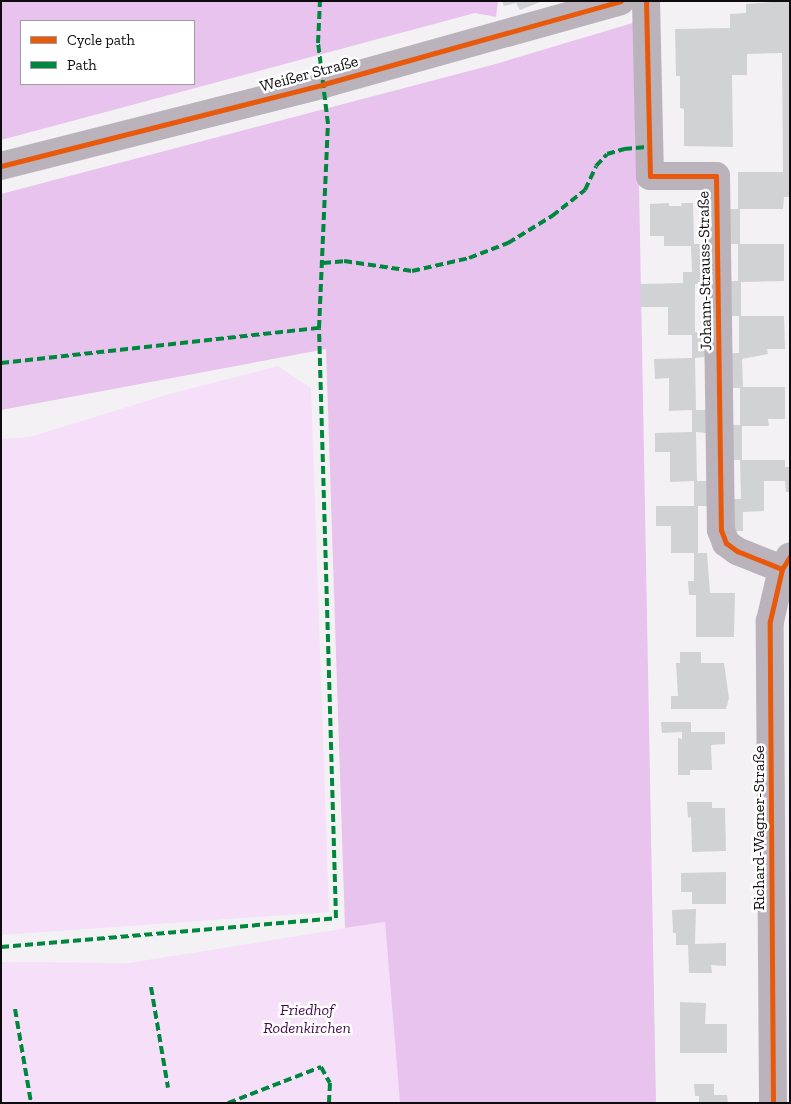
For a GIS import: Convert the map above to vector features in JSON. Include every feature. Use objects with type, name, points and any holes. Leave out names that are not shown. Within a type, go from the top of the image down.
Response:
[{"type":"street","name":"Weißer Straße","points":[[1,166],[324,84],[622,1]]},
{"type":"street","name":"Johann-Strauss-Straße","points":[[646,1],[650,176],[716,176],[721,530],[726,543],[737,551],[786,562]]},
{"type":"street","name":"Richard-Wagner-Straße","points":[[773,1103],[770,621],[786,562]]},
{"type":"green space","points":[[278,366],[311,388],[329,912],[1,935],[1,439],[30,437],[166,395]]},
{"type":"green space","name":"Friedhof Rodenkirchen","points":[[385,922],[400,1103],[1,1103],[1,962],[129,963]]},
{"type":"shaded area","points":[[1,1],[498,1],[496,17],[475,13],[1,140]]},
{"type":"shaded area","points":[[636,22],[656,1103],[400,1103],[385,922],[345,928],[326,349],[1,410],[1,194],[492,65]]},
{"type":"building","points":[[502,1],[540,2],[520,10],[516,3],[504,6]]},
{"type":"building","points":[[790,1],[790,197],[784,197],[783,209],[740,209],[740,244],[784,244],[784,281],[741,282],[741,316],[784,316],[785,349],[767,349],[768,354],[742,359],[743,387],[785,387],[785,419],[768,419],[769,426],[742,426],[742,460],[785,460],[785,467],[790,467],[790,492],[786,492],[785,481],[764,481],[764,511],[743,512],[743,531],[731,531],[731,499],[741,499],[740,460],[730,460],[730,425],[740,425],[740,388],[730,388],[729,353],[739,353],[739,316],[729,316],[729,281],[738,281],[738,244],[729,244],[728,209],[738,209],[738,172],[783,172],[782,53],[747,54],[747,75],[732,75],[733,147],[684,146],[684,109],[680,108],[680,76],[676,76],[675,29],[730,28],[730,14],[746,13],[746,4]]},
{"type":"building","points":[[669,203],[669,206],[682,206],[681,203],[693,203],[694,244],[704,244],[704,283],[695,284],[695,332],[705,332],[705,357],[695,358],[696,410],[706,410],[706,433],[696,432],[697,481],[707,481],[707,506],[698,506],[698,553],[707,553],[710,593],[735,593],[734,637],[696,637],[696,595],[689,595],[688,581],[694,581],[694,553],[671,553],[671,526],[656,526],[656,506],[694,506],[694,481],[670,482],[670,452],[655,452],[655,433],[692,432],[692,410],[669,411],[669,378],[655,379],[654,359],[692,358],[692,335],[668,335],[668,307],[641,307],[640,284],[683,283],[683,272],[692,272],[691,246],[664,246],[664,236],[650,236],[650,204]]},
{"type":"building","points":[[680,652],[701,652],[701,663],[724,663],[729,698],[726,709],[671,709],[671,696],[678,696],[676,663],[680,663]]},
{"type":"building","points":[[661,722],[691,722],[691,732],[725,732],[725,744],[711,745],[712,770],[690,770],[690,775],[678,775],[678,738],[682,739],[682,732],[662,733]]},
{"type":"building","points":[[687,802],[712,802],[712,808],[725,808],[726,851],[692,852],[691,817],[688,818]]},
{"type":"building","points":[[726,872],[726,904],[692,904],[692,892],[681,892],[681,873]]},
{"type":"building","points":[[696,909],[695,944],[726,943],[726,966],[711,965],[712,973],[689,973],[688,945],[676,945],[676,933],[673,933],[672,910]]},
{"type":"building","points":[[680,1002],[706,1003],[705,1024],[727,1024],[727,1053],[680,1053]]},
{"type":"building","points":[[694,1084],[714,1084],[714,1095],[727,1095],[728,1103],[699,1103],[699,1096],[695,1096]]},
{"type":"marked path","points":[[1,363],[319,328],[328,124],[318,43],[320,1]]},
{"type":"marked path","points":[[323,263],[344,261],[412,271],[469,258],[508,243],[552,216],[585,190],[596,166],[607,154],[624,149],[649,147]]},
{"type":"marked path","points":[[1,947],[336,918],[319,328]]},
{"type":"marked path","points":[[151,987],[168,1088]]},
{"type":"marked path","points":[[15,1009],[31,1103]]},
{"type":"marked path","points":[[228,1103],[321,1067],[330,1083],[329,1103]]},
{"type":"cycle path","points":[[1,166],[324,84],[621,1]]},
{"type":"cycle path","points":[[646,1],[650,176],[716,176],[721,530],[726,543],[737,551],[782,569]]},
{"type":"cycle path","points":[[773,1103],[770,621],[782,569],[790,556]]}]
